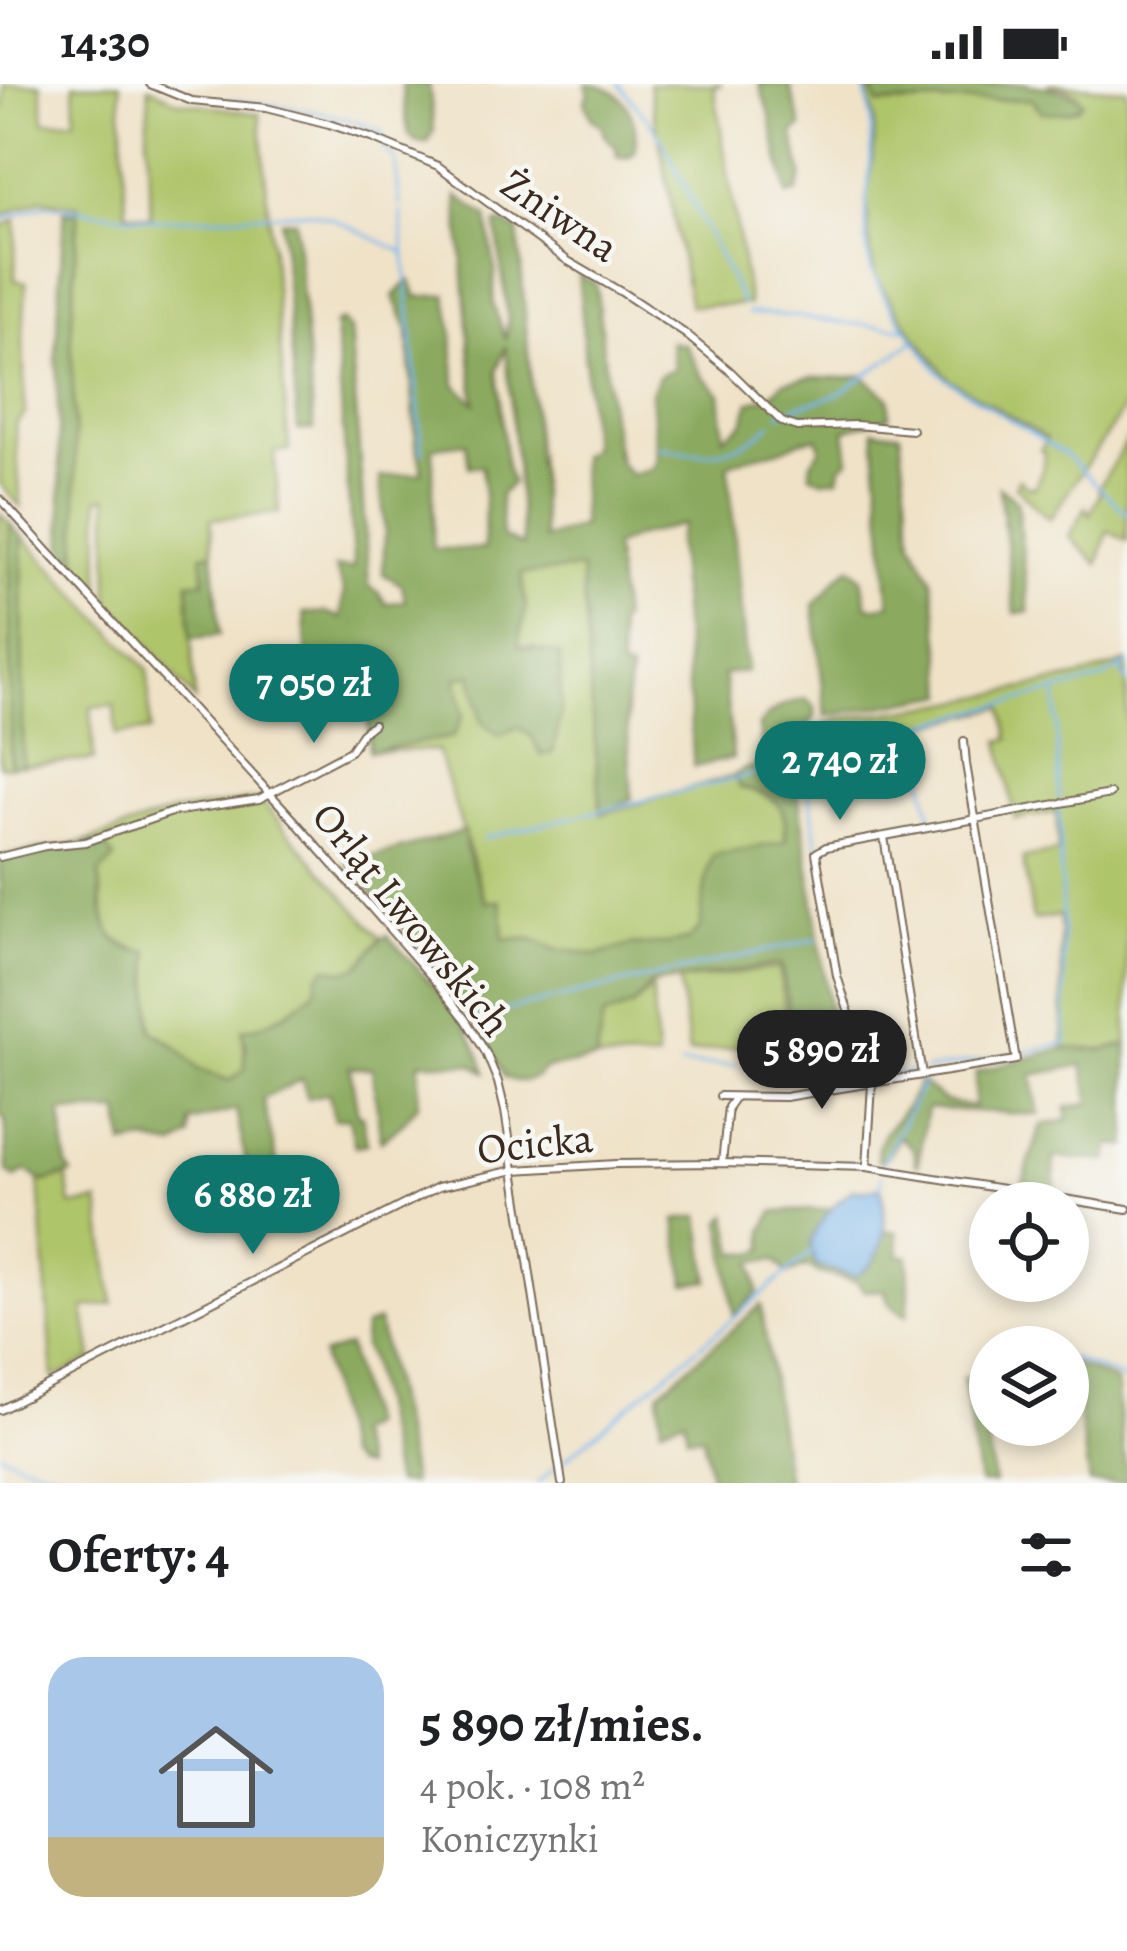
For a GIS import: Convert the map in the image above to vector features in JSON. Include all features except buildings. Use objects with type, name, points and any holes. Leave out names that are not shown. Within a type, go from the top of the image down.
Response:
[{"type":"street","name":"Żniwna","points":[[149,84],[192,100],[266,108],[329,124],[438,166],[568,261],[701,346],[789,425],[912,430]]},
{"type":"street","name":"Orląt Lwowskich","points":[[0,499],[269,792],[404,944],[477,1036],[498,1082],[515,1170],[562,1483]]},
{"type":"street","points":[[0,857],[85,842],[172,812],[260,799],[350,751],[373,724]]},
{"type":"street","points":[[720,1096],[785,1097],[1016,1060],[964,741]]},
{"type":"street","points":[[867,1167],[872,1084],[837,976],[816,854],[826,847],[1110,794]]},
{"type":"street","points":[[884,837],[922,1075]]},
{"type":"street","points":[[722,1163],[728,1107],[735,1097]]},
{"type":"street","points":[[560,1156],[560,1167]]},
{"type":"street","name":"Ocicka","points":[[0,1410],[438,1187],[515,1170],[722,1163],[867,1167],[1127,1209]]},
{"type":"green space","points":[[4,84],[41,84],[44,122],[75,120],[74,84],[120,84],[126,212],[151,217],[149,87],[177,101],[260,114],[289,450],[274,452],[279,513],[211,519],[213,553],[202,555],[204,581],[188,583],[195,700],[109,600],[108,497],[99,498],[100,591],[78,567],[71,338],[79,206],[42,200],[0,216]]},
{"type":"green space","points":[[402,84],[429,84],[434,130],[428,143],[417,142],[408,134]]},
{"type":"green space","points":[[586,84],[611,90],[627,106],[636,140],[635,152],[629,157],[617,157],[616,147],[592,120],[585,101]]},
{"type":"green space","points":[[649,84],[722,84],[714,87],[749,304],[690,306]]},
{"type":"green space","points":[[759,84],[789,84],[802,127],[793,134],[802,176],[797,192],[787,195]]},
{"type":"green space","points":[[866,84],[1031,84],[949,87],[878,104],[1033,99],[1035,106],[1063,112],[1078,108],[1079,95],[1047,84],[1127,89],[1127,404],[1050,519],[1015,486],[1019,479],[1035,487],[1044,465],[1045,453],[1040,450],[1047,439],[949,379],[876,278],[867,199],[874,119]]},
{"type":"green space","points":[[988,84],[1052,88],[1083,102],[1069,111],[1053,113],[1042,112],[1032,99],[878,104],[871,90]]},
{"type":"green space","points":[[457,196],[487,217],[495,271],[493,304],[506,340],[508,320],[496,224],[518,231],[544,539],[582,526],[580,455],[591,450],[579,274],[596,284],[619,462],[631,475],[652,469],[657,459],[651,392],[659,376],[674,368],[671,341],[686,345],[701,374],[720,394],[724,437],[743,423],[750,402],[771,395],[784,382],[862,375],[889,398],[889,416],[845,430],[849,460],[839,478],[823,480],[811,475],[811,462],[821,449],[818,438],[728,465],[747,671],[724,674],[733,758],[694,767],[677,541],[683,524],[614,546],[622,620],[618,623],[621,669],[630,671],[626,703],[632,798],[601,814],[581,569],[521,574],[526,607],[518,646],[560,654],[561,712],[553,753],[541,755],[531,736],[518,727],[499,736],[482,723],[472,674],[456,678],[463,715],[453,737],[369,751],[368,667],[308,674],[304,613],[341,618],[344,591],[335,568],[354,568],[335,324],[341,321],[350,330],[369,586],[386,604],[405,601],[402,585],[383,574],[380,477],[422,473],[408,330],[394,296],[409,280],[417,297],[447,295],[455,384],[475,403]],"holes":[[[506,346],[523,546],[502,537],[500,495],[512,483],[506,466],[497,370]],[[466,443],[469,467],[482,466],[484,549],[433,549],[433,447]]]},
{"type":"green space","points":[[64,211],[78,212],[71,338],[77,562],[63,547],[56,357]]},
{"type":"green space","points":[[16,220],[15,280],[26,282],[25,414],[15,424],[21,507],[0,484],[0,227]]},
{"type":"green space","points":[[295,220],[314,429],[298,430],[281,221]]},
{"type":"green space","points":[[874,430],[900,433],[912,541],[932,579],[947,694],[826,716],[814,605],[851,567],[862,578],[867,605],[890,604]]},
{"type":"green space","points":[[1127,440],[1127,541],[1108,531],[1098,564],[1069,537],[1086,507],[1090,514],[1101,492],[1098,489]]},
{"type":"green space","points":[[999,487],[1017,501],[1029,612],[1015,613]]},
{"type":"green space","points":[[0,513],[10,524],[10,766],[0,766]]},
{"type":"green space","points":[[10,524],[22,536],[23,765],[10,766]]},
{"type":"green space","points":[[22,536],[148,670],[150,731],[116,735],[114,705],[91,707],[94,760],[23,765]]},
{"type":"green space","points":[[213,553],[220,635],[191,638],[188,582],[204,581],[202,554]]},
{"type":"green space","points":[[581,568],[601,814],[734,776],[740,788],[771,798],[785,820],[784,843],[714,855],[704,890],[701,927],[688,940],[631,945],[598,955],[555,949],[533,939],[504,939],[501,901],[486,902],[437,750],[369,751],[452,737],[463,714],[456,678],[473,674],[531,736],[533,647],[518,646],[526,607],[521,574]]},
{"type":"green space","points":[[1127,662],[1127,1044],[1104,1050],[1064,1048],[1060,916],[1033,920],[1023,858],[1058,852],[1057,812],[1015,819],[1000,741],[1009,739],[1003,707],[796,756],[823,726],[840,719],[945,704],[1080,677]]},
{"type":"green space","points":[[807,699],[815,707],[815,717],[795,740],[763,754],[759,726],[763,720]]},
{"type":"green space","points":[[826,752],[841,757],[862,753],[866,774],[862,781],[843,785],[834,779],[815,788],[799,759],[820,758]]},
{"type":"green space","points":[[789,760],[834,1041],[769,1064],[768,1056],[794,1044],[779,964],[651,984],[633,1006],[603,1017],[596,1060],[544,1069],[526,1081],[504,1077],[456,993],[347,864],[464,831],[486,902],[501,901],[504,939],[533,939],[555,949],[598,955],[631,945],[688,940],[701,927],[704,890],[714,855],[785,842],[785,819],[777,803],[762,793],[740,788],[734,776],[744,769]]},
{"type":"green space","points":[[259,799],[381,938],[356,968],[343,972],[284,1014],[243,1030],[245,1070],[230,1081],[198,1069],[152,1030],[149,952],[121,943],[108,928],[99,874],[85,842],[172,812]]},
{"type":"green space","points":[[85,842],[106,846],[115,859],[99,873],[104,916],[112,936],[128,948],[149,951],[152,1030],[198,1069],[230,1081],[245,1069],[242,1030],[273,1020],[299,1004],[316,990],[318,976],[326,967],[356,967],[387,935],[458,1016],[485,1072],[471,1064],[419,1062],[418,1104],[381,1141],[372,1068],[350,1067],[367,1144],[355,1146],[349,1118],[334,1119],[329,1093],[307,1098],[302,1079],[263,1099],[283,1191],[267,1195],[268,1206],[254,1203],[236,1110],[190,1122],[190,1137],[174,1147],[145,1141],[124,1145],[120,1112],[61,1112],[67,1167],[72,1174],[44,1182],[26,1171],[15,1178],[7,1171],[5,1117],[0,1116],[0,857]]},
{"type":"green space","points":[[779,968],[789,1040],[689,1053],[679,981]]},
{"type":"green space","points":[[652,988],[657,1059],[596,1060],[603,1017],[633,1006]]},
{"type":"green space","points":[[1127,1044],[1127,1146],[1110,1144],[1108,1161],[1054,1157],[1055,1182],[1023,1182],[1041,1125],[1068,1120],[1066,1108],[1090,1103],[1083,1065],[1032,1075],[1039,1115],[927,1108],[918,1165],[912,1147],[900,1137],[887,1157],[878,1161],[881,1138],[920,1081],[944,1101],[974,1107],[976,1072],[1064,1048],[1104,1050]]},
{"type":"green space","points":[[67,1176],[71,1206],[99,1202],[113,1304],[84,1308],[92,1359],[53,1378],[39,1181]]},
{"type":"green space","points":[[832,1209],[813,1241],[815,1265],[847,1274],[884,1236],[884,1230],[897,1232],[899,1256],[908,1256],[907,1315],[891,1306],[885,1290],[864,1291],[857,1282],[807,1266],[788,1274],[775,1260],[752,1262],[758,1292],[734,1316],[722,1221],[728,1215],[735,1253],[755,1253],[764,1250],[764,1230],[773,1212]]},
{"type":"green space","points":[[700,1216],[709,1281],[686,1284],[676,1220]]},
{"type":"green space","points":[[761,1305],[787,1483],[711,1483],[703,1436],[687,1436],[684,1418],[661,1427],[659,1392]]},
{"type":"green space","points":[[378,1321],[412,1483],[395,1483],[363,1346],[364,1327]]},
{"type":"green space","points":[[348,1346],[368,1426],[354,1433],[364,1467],[345,1456],[322,1355]]},
{"type":"green space","points":[[1089,1370],[1116,1381],[1127,1483],[1089,1483],[1084,1446],[1089,1446]]},
{"type":"green space","points":[[963,1378],[969,1378],[969,1417]]},
{"type":"green space","points":[[973,1446],[989,1446],[994,1483],[979,1483]]},
{"type":"water","points":[[881,1187],[884,1237],[867,1268],[856,1276],[816,1266],[811,1245],[828,1214],[854,1189]]},
{"type":"waterway","points":[[619,84],[663,142],[743,304]]},
{"type":"waterway","points":[[863,84],[872,127],[866,237],[873,272],[888,301],[948,380],[1066,455],[1127,514]]},
{"type":"waterway","points":[[223,100],[327,114],[367,126],[382,133],[382,138]]},
{"type":"waterway","points":[[382,147],[395,159],[400,205]]},
{"type":"waterway","points":[[0,220],[46,205],[157,220],[310,212],[403,252]]},
{"type":"waterway","points":[[401,212],[422,453]]},
{"type":"waterway","points":[[748,313],[907,328]]},
{"type":"waterway","points":[[780,414],[840,393],[916,340]]},
{"type":"waterway","points":[[658,447],[719,452],[746,442],[772,423]]},
{"type":"waterway","points":[[800,764],[896,743],[914,727],[1100,680],[1127,664]]},
{"type":"waterway","points":[[1120,668],[1127,682]]},
{"type":"waterway","points":[[1056,692],[1059,799]]},
{"type":"waterway","points":[[913,730],[932,822]]},
{"type":"waterway","points":[[484,838],[794,765]]},
{"type":"waterway","points":[[805,766],[818,847]]},
{"type":"waterway","points":[[1019,1053],[1066,1043],[1059,809]]},
{"type":"waterway","points":[[820,855],[824,882]]},
{"type":"waterway","points":[[472,1018],[818,939]]},
{"type":"waterway","points":[[926,1070],[1011,1055]]},
{"type":"waterway","points":[[744,1065],[818,1064],[839,1083],[867,1079]]},
{"type":"waterway","points":[[681,1065],[736,1065]]},
{"type":"waterway","points":[[874,1077],[918,1071]]},
{"type":"waterway","points":[[883,1163],[924,1080]]},
{"type":"waterway","points":[[881,1176],[881,1187]]},
{"type":"waterway","points":[[563,1461],[812,1252]]},
{"type":"waterway","points":[[1089,1365],[1127,1380]]},
{"type":"waterway","points":[[0,1453],[59,1473]]},
{"type":"waterway","points":[[538,1483],[556,1467]]},
{"type":"waterway","points":[[71,1475],[103,1483]]}]
